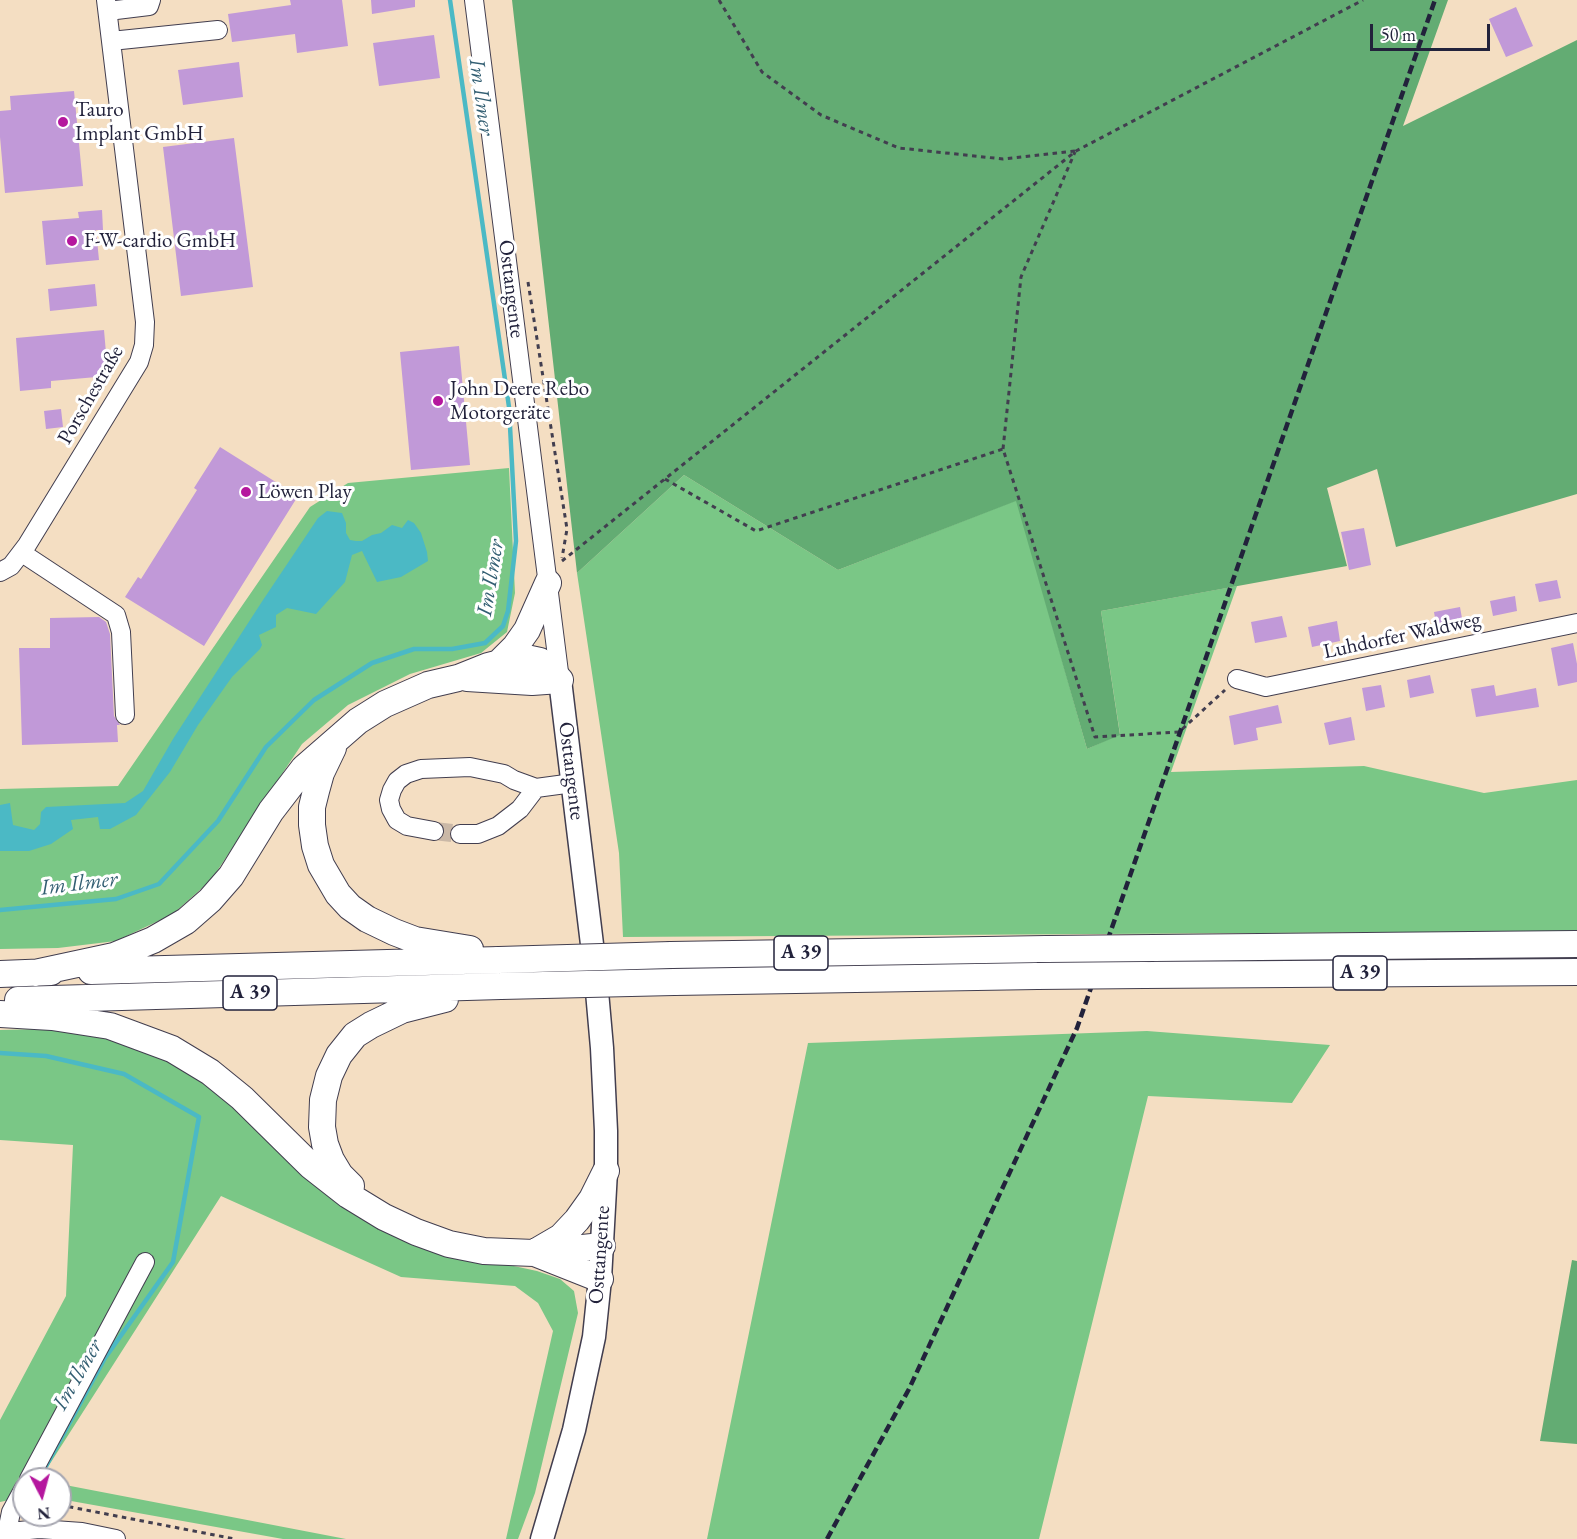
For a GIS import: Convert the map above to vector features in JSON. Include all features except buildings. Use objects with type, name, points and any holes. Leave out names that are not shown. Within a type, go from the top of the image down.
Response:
[{"type":"highway","points":[[499,663],[515,647],[527,630],[548,584]]},
{"type":"highway","points":[[35,973],[114,956],[153,940],[186,921],[210,900],[231,876],[271,811],[304,768],[373,711],[397,697],[499,663],[533,659],[546,665],[560,680]]},
{"type":"highway","points":[[458,678],[524,682],[560,680]]},
{"type":"highway","points":[[339,737],[328,754],[312,807],[315,846],[321,865],[338,894],[350,907],[367,919],[394,932],[415,940],[498,956]]},
{"type":"highway","name":"A 39","points":[[0,974],[498,956],[527,951],[601,956],[1047,949],[1577,945]]},
{"type":"highway","name":"A 39","points":[[0,1000],[674,982],[1037,976],[1577,972]]},
{"type":"highway","points":[[384,1217],[340,1175],[325,1143],[323,1100],[329,1076],[339,1055],[355,1035],[402,1010],[501,986]]},
{"type":"highway","points":[[0,1014],[52,1017],[110,1026],[172,1049],[210,1072],[242,1098],[311,1166],[348,1195],[384,1217],[416,1232],[449,1244],[484,1251],[534,1253],[602,1246]]},
{"type":"highway","points":[[534,1253],[561,1237],[577,1220],[592,1199],[606,1171]]},
{"type":"highway","points":[[534,1253],[600,1279]]},
{"type":"main road","name":"Osttangente","points":[[542,1539],[561,1480],[594,1337],[600,1279],[606,1171],[602,1048],[560,680]]},
{"type":"street","points":[[107,5],[149,6],[151,0]]},
{"type":"street","name":"Osttangente","points":[[474,0],[560,680]]},
{"type":"street","name":"Porschestraße","points":[[0,572],[11,566],[21,552],[139,362],[144,345],[145,322],[107,5]]},
{"type":"street","points":[[111,41],[218,30]]},
{"type":"street","points":[[21,552],[116,615],[121,632],[126,716]]},
{"type":"street","name":"Luhdorfer Waldweg","points":[[1236,679],[1266,687],[1577,623]]},
{"type":"street","points":[[434,831],[408,826],[397,820],[391,809],[389,800],[392,790],[397,781],[406,774],[421,769],[470,767],[504,774],[536,788],[573,783]]},
{"type":"street","points":[[460,834],[478,834],[498,826],[520,809],[536,788]]},
{"type":"street","points":[[35,1467],[145,1262]]},
{"type":"street","points":[[12,1510],[3,1532],[39,1529],[82,1532],[116,1539]]},
{"type":"path","points":[[719,0],[762,72],[821,115],[899,148],[1003,159],[1076,151]]},
{"type":"path","points":[[527,274],[567,529],[562,561],[1076,151],[1363,0]]},
{"type":"path","points":[[1076,151],[1021,277],[1003,449],[1095,737],[1179,732],[1236,679]]},
{"type":"path","points":[[665,479],[756,531],[1003,449]]},
{"type":"path","points":[[72,1506],[235,1539]]},
{"type":"green space","points":[[512,0],[1448,0],[1403,126],[1577,40],[1577,494],[1396,547],[1377,469],[1327,488],[1347,566],[1101,611],[1120,735],[1087,749],[1016,501],[838,570],[684,475],[577,573]]},
{"type":"green space","points":[[509,468],[515,593],[507,632],[481,653],[410,674],[348,705],[302,744],[211,880],[173,914],[116,941],[58,948],[0,949],[0,789],[118,786],[310,507],[348,483]]},
{"type":"green space","points":[[684,475],[838,570],[1017,500],[1087,749],[1120,734],[1101,611],[1237,586],[1171,772],[1364,766],[1484,793],[1577,780],[1577,931],[623,937],[619,853],[577,573]]},
{"type":"green space","points":[[42,1029],[102,1033],[165,1054],[444,1251],[537,1271],[560,1279],[574,1291],[578,1313],[535,1493],[518,1539],[506,1539],[553,1331],[538,1303],[515,1286],[401,1277],[221,1196],[48,1467],[12,1467],[12,1500],[0,1502],[0,1420],[66,1296],[73,1145],[0,1140],[0,1030]]},
{"type":"green space","points":[[1147,1031],[1330,1045],[1292,1103],[1148,1096],[1039,1539],[707,1539],[808,1043]]},
{"type":"green space","points":[[1572,1260],[1577,1261],[1577,1444],[1540,1441]]},
{"type":"green space","points":[[72,1486],[346,1539],[283,1539],[72,1501]]},
{"type":"water","points":[[327,511],[342,513],[346,523],[346,533],[350,540],[356,541],[362,541],[381,533],[392,525],[402,528],[408,520],[414,523],[421,533],[428,561],[401,577],[377,582],[362,551],[352,555],[345,582],[316,614],[287,608],[276,615],[276,627],[259,635],[262,645],[260,649],[232,677],[198,725],[170,772],[136,815],[110,829],[100,829],[98,817],[71,820],[73,829],[51,844],[29,851],[0,851],[0,805],[10,803],[13,825],[34,830],[40,824],[41,812],[46,807],[125,803],[143,791],[173,739],[263,600],[318,518]]},
{"type":"waterway","name":"Im Ilmer","points":[[0,910],[116,899],[159,884],[218,821],[266,747],[314,700],[372,663],[414,649],[452,649],[485,643],[503,626],[508,611],[516,541],[509,407],[450,0]]},
{"type":"waterway","name":"Im Ilmer","points":[[0,1053],[46,1056],[124,1074],[199,1117],[173,1262],[105,1358],[46,1467]]},
{"type":"tunnel","points":[[434,831],[460,834]]},
{"type":"railway","points":[[827,1539],[909,1389],[1077,1028],[1435,0]]},
{"type":"place","name":"Tauro Implant GmbH","points":[[63,122]]},
{"type":"place","name":"F-W-cardio GmbH","points":[[72,241]]},
{"type":"place","name":"John Deere Rebo Motorgeräte","points":[[438,401]]},
{"type":"place","name":"Löwen Play","points":[[246,492]]}]
